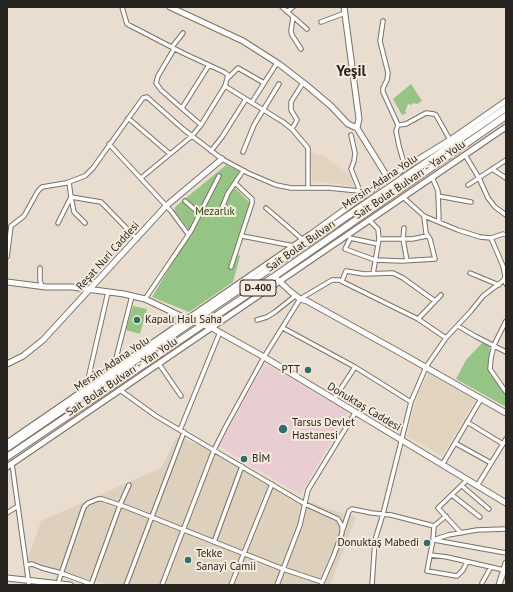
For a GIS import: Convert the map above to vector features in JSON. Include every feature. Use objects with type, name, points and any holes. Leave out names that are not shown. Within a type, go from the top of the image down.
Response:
[{"type":"highway","name":"Mersin-Adana Yolu","points":[[7,448],[506,108]]},
{"type":"highway","name":"Sait Bolat Bulvarı","points":[[7,457],[275,276],[506,116]]},
{"type":"street","points":[[122,7],[127,24],[224,72],[228,75],[228,78]]},
{"type":"street","points":[[170,7],[243,41],[277,63],[303,83],[331,106],[348,124],[357,128],[388,178]]},
{"type":"street","points":[[282,7],[306,29]]},
{"type":"street","points":[[287,12],[293,7]]},
{"type":"street","points":[[344,7],[359,119],[357,128]]},
{"type":"street","points":[[320,22],[345,13]]},
{"type":"street","points":[[293,17],[291,31],[301,49]]},
{"type":"street","points":[[383,21],[380,40],[388,73],[383,92],[398,125],[396,132],[406,167]]},
{"type":"street","points":[[183,33],[158,76],[156,84],[201,125]]},
{"type":"street","points":[[252,102],[277,63]]},
{"type":"street","points":[[182,108],[209,65]]},
{"type":"street","points":[[141,178],[192,136],[201,125],[225,86],[228,78],[238,68],[264,83]]},
{"type":"street","points":[[292,129],[297,120],[292,110],[291,102],[303,83]]},
{"type":"street","points":[[244,152],[254,125],[278,84]]},
{"type":"street","points":[[225,86],[292,129],[308,150],[308,188]]},
{"type":"street","points":[[7,257],[12,226],[24,216],[38,191],[42,187],[69,182],[85,176],[143,98],[147,97],[211,151],[243,171],[276,185],[291,188],[329,188],[358,191],[364,196]]},
{"type":"street","points":[[211,151],[222,138],[246,99]]},
{"type":"street","name":"Sait Bolat Bulvarı - Yan Yolu","points":[[7,443],[303,240],[388,178],[450,140],[506,101]]},
{"type":"street","points":[[398,125],[406,124],[426,113],[434,114],[450,140]]},
{"type":"street","points":[[128,118],[170,154]]},
{"type":"street","name":"Sait Bolat Bulvarı - Yan Yolu","points":[[7,467],[280,281],[349,237],[369,220],[506,127]]},
{"type":"street","points":[[351,135],[355,153],[351,169],[358,186],[358,191]]},
{"type":"street","points":[[110,144],[166,206],[188,234]]},
{"type":"street","points":[[464,155],[479,178],[488,198],[495,207],[506,215]]},
{"type":"street","name":"Reşat Nuri Caddesi","points":[[7,364],[24,356],[43,340],[166,206],[222,159]]},
{"type":"street","points":[[468,185],[506,160]]},
{"type":"street","points":[[492,169],[506,178]]},
{"type":"street","points":[[220,213],[228,193],[243,171]]},
{"type":"street","points":[[145,299],[190,231],[219,176]]},
{"type":"street","points":[[432,177],[438,196],[439,222]]},
{"type":"street","points":[[69,182],[74,212],[85,223]]},
{"type":"street","points":[[231,267],[252,203],[252,199],[235,183]]},
{"type":"street","points":[[438,196],[471,202]]},
{"type":"street","points":[[58,223],[71,197]]},
{"type":"street","points":[[71,197],[101,202],[137,239]]},
{"type":"street","points":[[403,197],[424,216],[439,222],[480,237],[491,238],[503,234],[506,235]]},
{"type":"street","points":[[186,201],[200,214]]},
{"type":"street","points":[[266,208],[303,240]]},
{"type":"street","points":[[378,244],[349,237],[345,249],[375,260],[435,259],[430,239],[427,236],[424,216]]},
{"type":"street","points":[[369,220],[378,230],[379,239],[373,274]]},
{"type":"street","points":[[7,224],[12,226]]},
{"type":"street","points":[[404,228],[403,239],[407,260]]},
{"type":"street","points":[[242,236],[294,246]]},
{"type":"street","points":[[379,239],[403,239],[427,236]]},
{"type":"street","points":[[372,585],[375,540],[411,402],[426,367],[446,338],[483,296],[505,279],[503,266],[491,238]]},
{"type":"street","points":[[40,268],[40,281],[42,286]]},
{"type":"street","points":[[342,281],[346,271],[364,274],[393,273],[403,278],[436,301]]},
{"type":"street","points":[[470,273],[499,285]]},
{"type":"street","points":[[275,276],[300,299],[307,301],[506,413]]},
{"type":"street","points":[[162,585],[214,450],[264,357],[300,299],[332,280],[342,281],[418,319],[446,338]]},
{"type":"street","name":"Donuktaş Caddesi","points":[[7,282],[91,289],[132,296],[145,299],[187,319],[212,328],[264,357],[506,503]]},
{"type":"street","points":[[86,388],[108,292]]},
{"type":"street","points":[[418,319],[441,295]]},
{"type":"street","points":[[113,370],[132,296]]},
{"type":"street","points":[[257,320],[267,317],[275,312],[295,296]]},
{"type":"street","points":[[506,321],[494,345],[490,369],[506,392]]},
{"type":"street","points":[[458,326],[506,352]]},
{"type":"street","points":[[283,328],[355,367],[411,402]]},
{"type":"street","points":[[126,585],[220,332]]},
{"type":"street","points":[[159,364],[181,396]]},
{"type":"street","points":[[334,399],[355,367]]},
{"type":"street","points":[[120,390],[156,416],[305,504],[338,518],[342,526],[342,533]]},
{"type":"street","points":[[442,465],[481,399]]},
{"type":"street","points":[[277,585],[300,525],[308,490],[355,413]]},
{"type":"street","points":[[467,422],[503,444]]},
{"type":"street","points":[[477,486],[506,439]]},
{"type":"street","points":[[455,443],[491,463]]},
{"type":"street","points":[[12,464],[29,582]]},
{"type":"street","points":[[214,542],[242,466]]},
{"type":"street","points":[[460,533],[438,508],[467,480]]},
{"type":"street","points":[[231,585],[272,484]]},
{"type":"street","points":[[27,565],[32,564],[91,584],[120,505],[129,485]]},
{"type":"street","points":[[462,486],[489,509]]},
{"type":"street","points":[[452,495],[480,516]]},
{"type":"street","points":[[58,583],[84,507],[88,503],[98,499],[120,505],[152,517],[322,584],[349,511],[352,509],[390,515],[434,526]]},
{"type":"street","points":[[7,513],[18,506]]},
{"type":"street","points":[[446,516],[434,526],[433,540],[426,572],[457,576],[468,562]]},
{"type":"street","points":[[433,540],[477,530],[506,528]]},
{"type":"street","points":[[433,540],[506,553]]},
{"type":"street","points":[[430,555],[504,570]]},
{"type":"street","points":[[499,585],[506,563]]},
{"type":"street","points":[[482,583],[491,567]]},
{"type":"street","points":[[7,578],[29,582],[70,585]]},
{"type":"shaded area","points":[[311,152],[325,157],[351,176],[353,186],[312,181]]},
{"type":"shaded area","name":"Tarsus Devlet Hastanesi","points":[[265,363],[348,412],[300,495],[219,446]]},
{"type":"shaded area","points":[[428,373],[475,400],[442,456],[407,436],[417,398]]},
{"type":"shaded area","points":[[177,437],[200,445],[299,497],[326,508],[356,517],[330,585],[110,585],[27,562],[41,521],[161,468]]},
{"type":"green space","points":[[411,84],[422,101],[417,104],[408,104],[405,112],[407,113],[402,115],[393,99]]},
{"type":"green space","name":"Mezarlık","points":[[226,165],[242,173],[234,187],[250,203],[234,253],[240,256],[233,282],[189,312],[152,297],[191,232],[174,211],[175,207]]},
{"type":"green space","name":"Kapalı Halı Saha","points":[[133,306],[147,309],[140,334],[126,330]]},
{"type":"green space","points":[[483,342],[490,346],[488,366],[490,374],[506,395],[506,407],[456,379],[466,360]]},
{"type":"place","name":"Kapalı Halı Saha","points":[[137,320]]},
{"type":"place","name":"PTT","points":[[308,370]]},
{"type":"place","name":"Tarsus Devlet Hastanesi","points":[[283,429]]},
{"type":"place","name":"BİM","points":[[244,459]]},
{"type":"place","name":"Donuktaş Mabedi","points":[[427,543]]},
{"type":"place","name":"Tekke Sanayi Camii","points":[[188,560]]},
{"type":"district","name":"Yeşil","points":[[351,72]]}]
